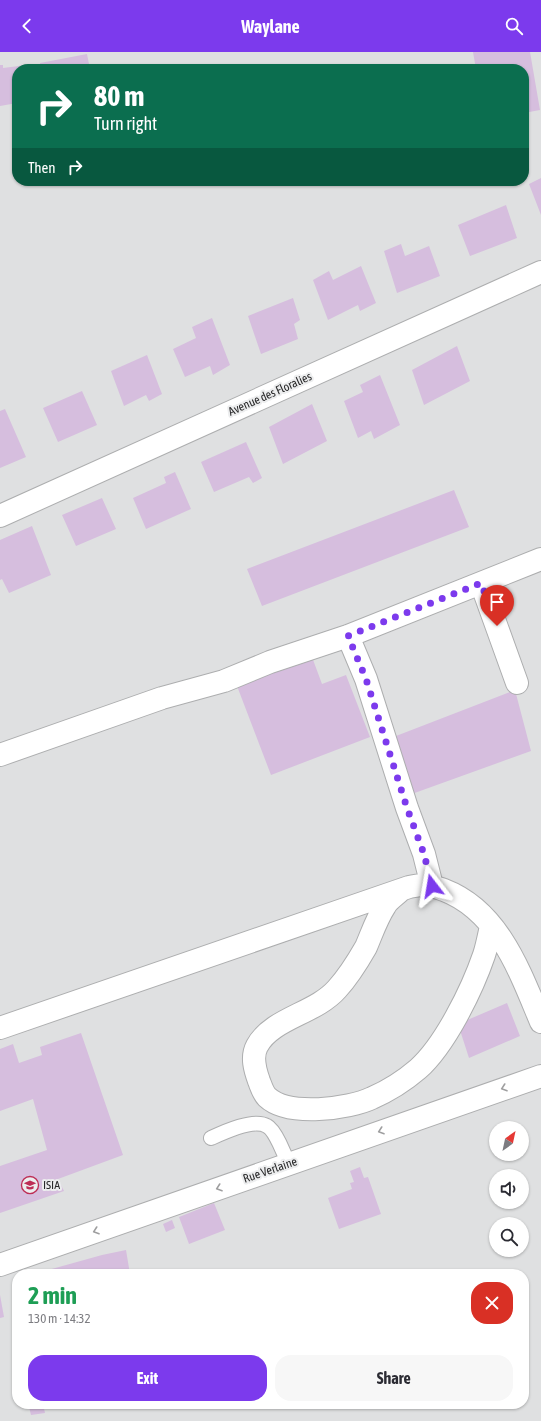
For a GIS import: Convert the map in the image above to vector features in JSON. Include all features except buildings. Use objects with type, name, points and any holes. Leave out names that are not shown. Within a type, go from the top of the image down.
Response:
[{"type":"street","name":"Avenue des Floralies","points":[[0,516],[541,272]]},
{"type":"street","points":[[0,755],[162,698],[224,681],[270,662],[348,636],[541,559]]},
{"type":"street","points":[[481,583],[517,682]]},
{"type":"street","points":[[348,636],[368,686],[407,808],[424,854],[432,886]]},
{"type":"street","points":[[0,1028],[402,889],[425,884],[454,894],[482,914],[506,945],[541,1022]]},
{"type":"street","points":[[402,889],[385,904],[365,948],[352,970],[337,990],[320,1004],[274,1027],[262,1038],[256,1047],[254,1058],[255,1069],[267,1097],[288,1107],[305,1109],[323,1109],[348,1106],[377,1096],[405,1080],[434,1052],[462,1007],[484,955],[492,926]]},
{"type":"street","name":"Rue Verlaine","points":[[0,1265],[541,1076]]},
{"type":"lane","points":[[211,1138],[231,1129],[260,1123],[269,1126],[288,1164]]},
{"type":"place","name":"ISIA","points":[[30,1185]]},
{"type":"route","points":[[432,886],[424,854],[407,808],[366,679],[348,636],[481,583],[497,626]]}]
